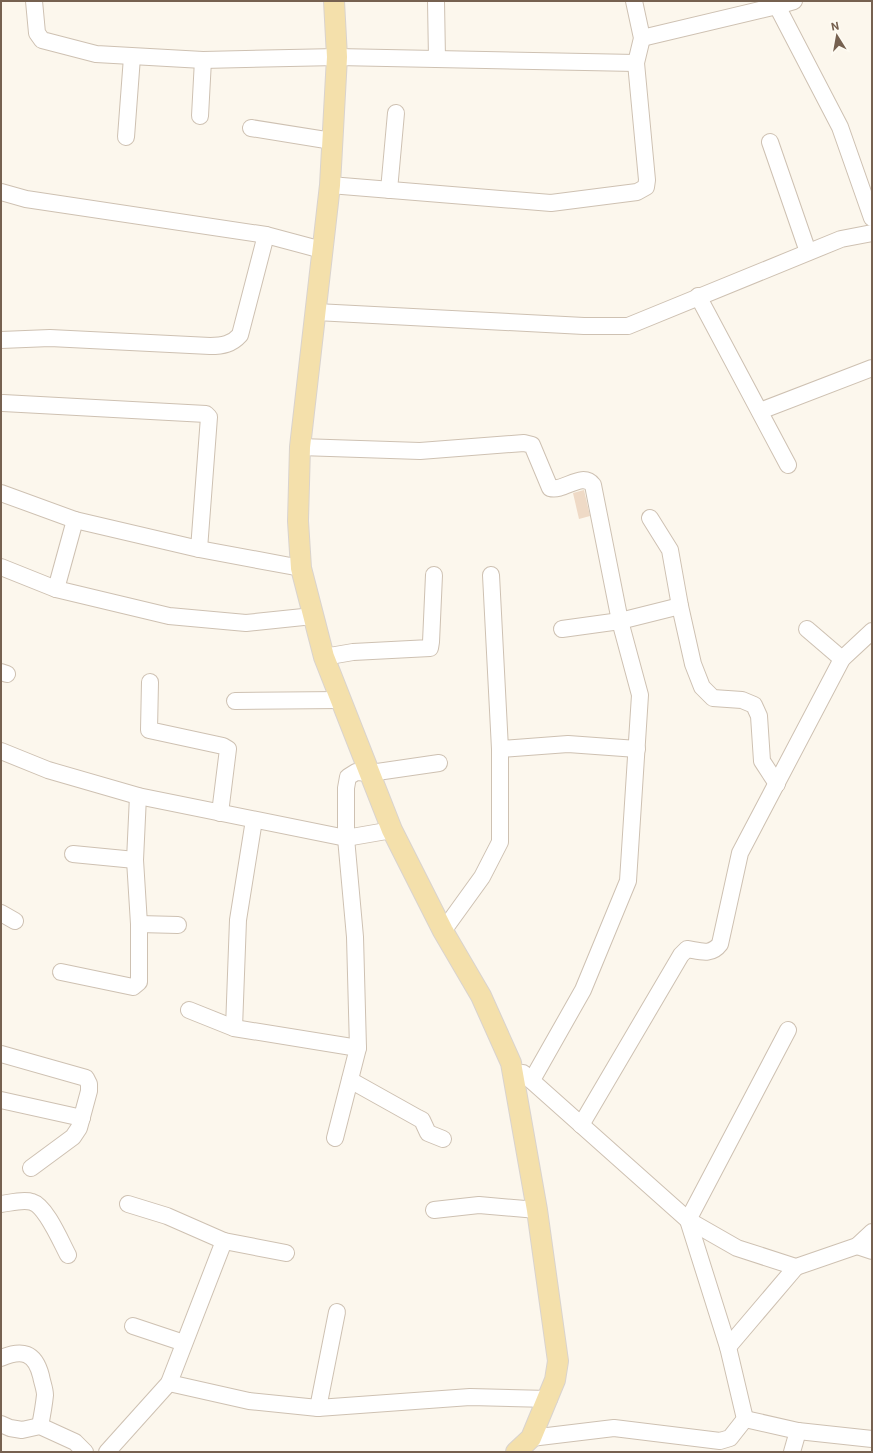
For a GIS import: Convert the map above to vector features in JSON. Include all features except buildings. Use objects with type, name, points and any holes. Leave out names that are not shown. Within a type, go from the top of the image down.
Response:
[{"type":"main road","points":[[334,1],[337,57],[330,185],[300,447],[298,521],[301,568],[324,657],[392,830],[443,931],[481,996],[511,1063],[537,1210],[558,1362],[556,1380],[531,1438],[516,1452]]},
{"type":"street","points":[[34,1],[37,33],[42,40],[96,54],[203,60],[337,57],[636,64]]},
{"type":"street","points":[[436,1],[436,59]]},
{"type":"street","points":[[330,185],[551,203],[637,192],[646,188],[647,180],[636,64],[642,38],[634,1]]},
{"type":"street","points":[[642,38],[794,1]]},
{"type":"street","points":[[777,6],[840,126],[872,218]]},
{"type":"street","points":[[126,137],[132,57]]},
{"type":"street","points":[[200,116],[203,60]]},
{"type":"street","points":[[389,190],[396,113]]},
{"type":"street","points":[[251,128],[332,141]]},
{"type":"street","points":[[770,142],[808,252]]},
{"type":"street","points":[[1,192],[26,199],[266,236],[322,250]]},
{"type":"street","points":[[316,312],[584,326],[628,326],[698,296],[841,239],[872,233]]},
{"type":"street","points":[[1,340],[50,338],[210,346],[222,346],[234,342],[240,335],[266,236]]},
{"type":"street","points":[[698,296],[788,465]]},
{"type":"street","points":[[760,411],[872,368]]},
{"type":"street","points":[[3,403],[206,414],[209,417],[199,549]]},
{"type":"street","points":[[300,447],[420,451],[520,443],[532,445],[550,488],[555,490],[584,479],[589,481],[593,486],[620,621],[640,695],[628,881],[583,990],[532,1080]]},
{"type":"street","points":[[1,493],[75,520],[199,549],[301,568]]},
{"type":"street","points":[[650,518],[670,550],[680,606],[693,664],[702,687],[713,698],[742,700],[754,705],[759,716],[762,761],[777,784]]},
{"type":"street","points":[[56,589],[75,520]]},
{"type":"street","points":[[1,567],[56,589],[169,616],[246,623],[313,616]]},
{"type":"street","points":[[324,657],[353,652],[430,648],[432,642],[434,575]]},
{"type":"street","points":[[443,931],[482,877],[500,842],[500,749],[491,575]]},
{"type":"street","points":[[562,629],[620,621],[680,606]]},
{"type":"street","points":[[808,629],[842,659]]},
{"type":"street","points":[[581,1125],[681,954],[687,949],[709,953],[715,951],[720,944],[740,853],[842,659],[872,631]]},
{"type":"street","points":[[150,682],[149,730],[223,746],[228,749],[220,813]]},
{"type":"street","points":[[235,701],[341,700]]},
{"type":"street","points":[[500,749],[568,744],[637,749]]},
{"type":"street","points":[[1,751],[48,770],[138,796],[254,820],[346,838],[392,830]]},
{"type":"street","points":[[335,1138],[358,1048],[355,937],[346,838],[346,788],[348,777],[356,772],[370,773],[439,763]]},
{"type":"street","points":[[61,972],[134,987],[140,982],[139,924],[134,860],[138,796]]},
{"type":"street","points":[[234,1028],[238,920],[254,820]]},
{"type":"street","points":[[73,854],[134,860]]},
{"type":"street","points":[[1,913],[15,921]]},
{"type":"street","points":[[139,924],[178,925]]},
{"type":"street","points":[[188,1010],[234,1028],[358,1048]]},
{"type":"street","points":[[745,1419],[728,1347],[688,1220],[788,1030]]},
{"type":"street","points":[[1,1054],[86,1078],[89,1084],[89,1091],[82,1118],[73,1137],[31,1168]]},
{"type":"street","points":[[511,1063],[532,1080],[688,1220],[738,1248],[796,1267]]},
{"type":"street","points":[[350,1080],[422,1120],[428,1133],[443,1139]]},
{"type":"street","points":[[1,1100],[82,1118]]},
{"type":"street","points":[[1,1204],[25,1201],[32,1202],[41,1207],[68,1254]]},
{"type":"street","points":[[128,1204],[167,1216],[224,1241],[286,1253]]},
{"type":"street","points":[[434,1210],[479,1205],[537,1210]]},
{"type":"street","points":[[728,1347],[796,1267],[857,1246],[872,1232]]},
{"type":"street","points":[[106,1452],[169,1383],[224,1241]]},
{"type":"street","points":[[857,1246],[872,1251]]},
{"type":"street","points":[[318,1408],[337,1312]]},
{"type":"street","points":[[133,1326],[184,1343]]},
{"type":"street","points":[[1,1358],[14,1353],[23,1354],[31,1356],[38,1364],[45,1393],[40,1426]]},
{"type":"street","points":[[169,1383],[249,1401],[318,1408],[470,1397],[549,1399]]},
{"type":"street","points":[[745,1419],[798,1431],[872,1439]]},
{"type":"street","points":[[531,1438],[614,1428],[720,1441],[730,1438],[745,1419]]},
{"type":"street","points":[[1,1424],[10,1428],[22,1430],[40,1426],[75,1442],[85,1452]]},
{"type":"street","points":[[792,1452],[798,1431]]}]
